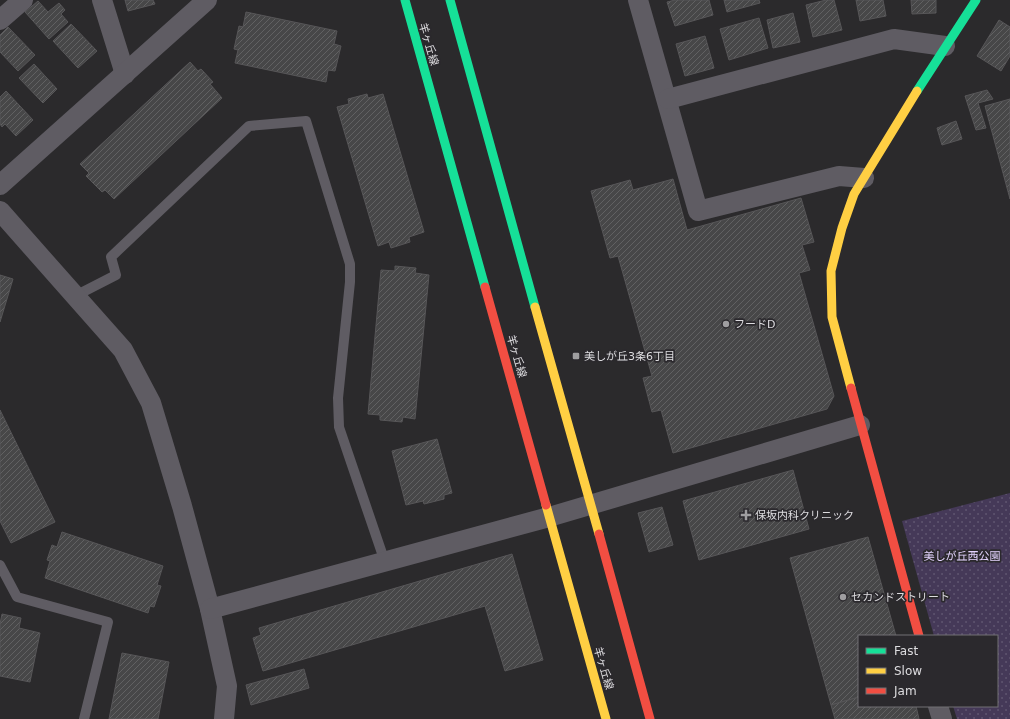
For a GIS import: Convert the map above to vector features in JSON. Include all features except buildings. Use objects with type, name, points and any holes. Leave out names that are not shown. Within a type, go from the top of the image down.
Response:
[{"type":"main road","name":"羊ヶ丘線","points":[[405,0],[606,719]]},
{"type":"main road","points":[[450,0],[650,719]]},
{"type":"main road","points":[[919,635],[860,425],[832,317],[830,271],[842,228],[854,194],[889,140],[945,46],[976,0]]},
{"type":"street","points":[[0,20],[23,0]]},
{"type":"street","points":[[102,0],[125,74]]},
{"type":"street","points":[[0,186],[207,0]]},
{"type":"street","points":[[638,0],[668,99],[698,211],[839,176],[864,178]]},
{"type":"street","points":[[668,99],[894,39],[945,46]]},
{"type":"street","points":[[0,211],[123,350],[152,403],[210,609],[227,686],[224,719]]},
{"type":"street","points":[[210,609],[549,517],[860,425]]},
{"type":"street","points":[[938,707],[942,719]]},
{"type":"lane","points":[[75,296],[116,275],[111,257],[248,126],[306,121],[350,264],[350,282],[338,398],[339,427],[385,562]]},
{"type":"lane","points":[[0,565],[17,597],[108,622],[84,719]]},
{"type":"green space","name":"美しが丘西公園","points":[[1010,493],[1010,719],[957,719],[953,707],[998,707],[998,635],[934,635],[902,521]]},
{"type":"traffic: fast","points":[[405,0],[485,287]]},
{"type":"traffic: fast","points":[[450,0],[535,307]]},
{"type":"traffic: fast","points":[[917,91],[976,0]]},
{"type":"traffic: slow","points":[[851,388],[832,317],[831,271],[842,228],[854,194],[917,91]]},
{"type":"traffic: slow","points":[[535,307],[599,534]]},
{"type":"traffic: slow","points":[[546,505],[606,719]]},
{"type":"traffic: jam","points":[[485,287],[546,505]]},
{"type":"traffic: jam","points":[[851,388],[919,635]]},
{"type":"traffic: jam","points":[[599,534],[650,719]]},
{"type":"place","name":"フードD","points":[[726,324]]},
{"type":"place","name":"美しが丘3条6丁目","points":[[576,356]]},
{"type":"place","name":"保坂内科クリニック","points":[[746,515]]},
{"type":"place","name":"セカンドストリート","points":[[843,597]]}]
